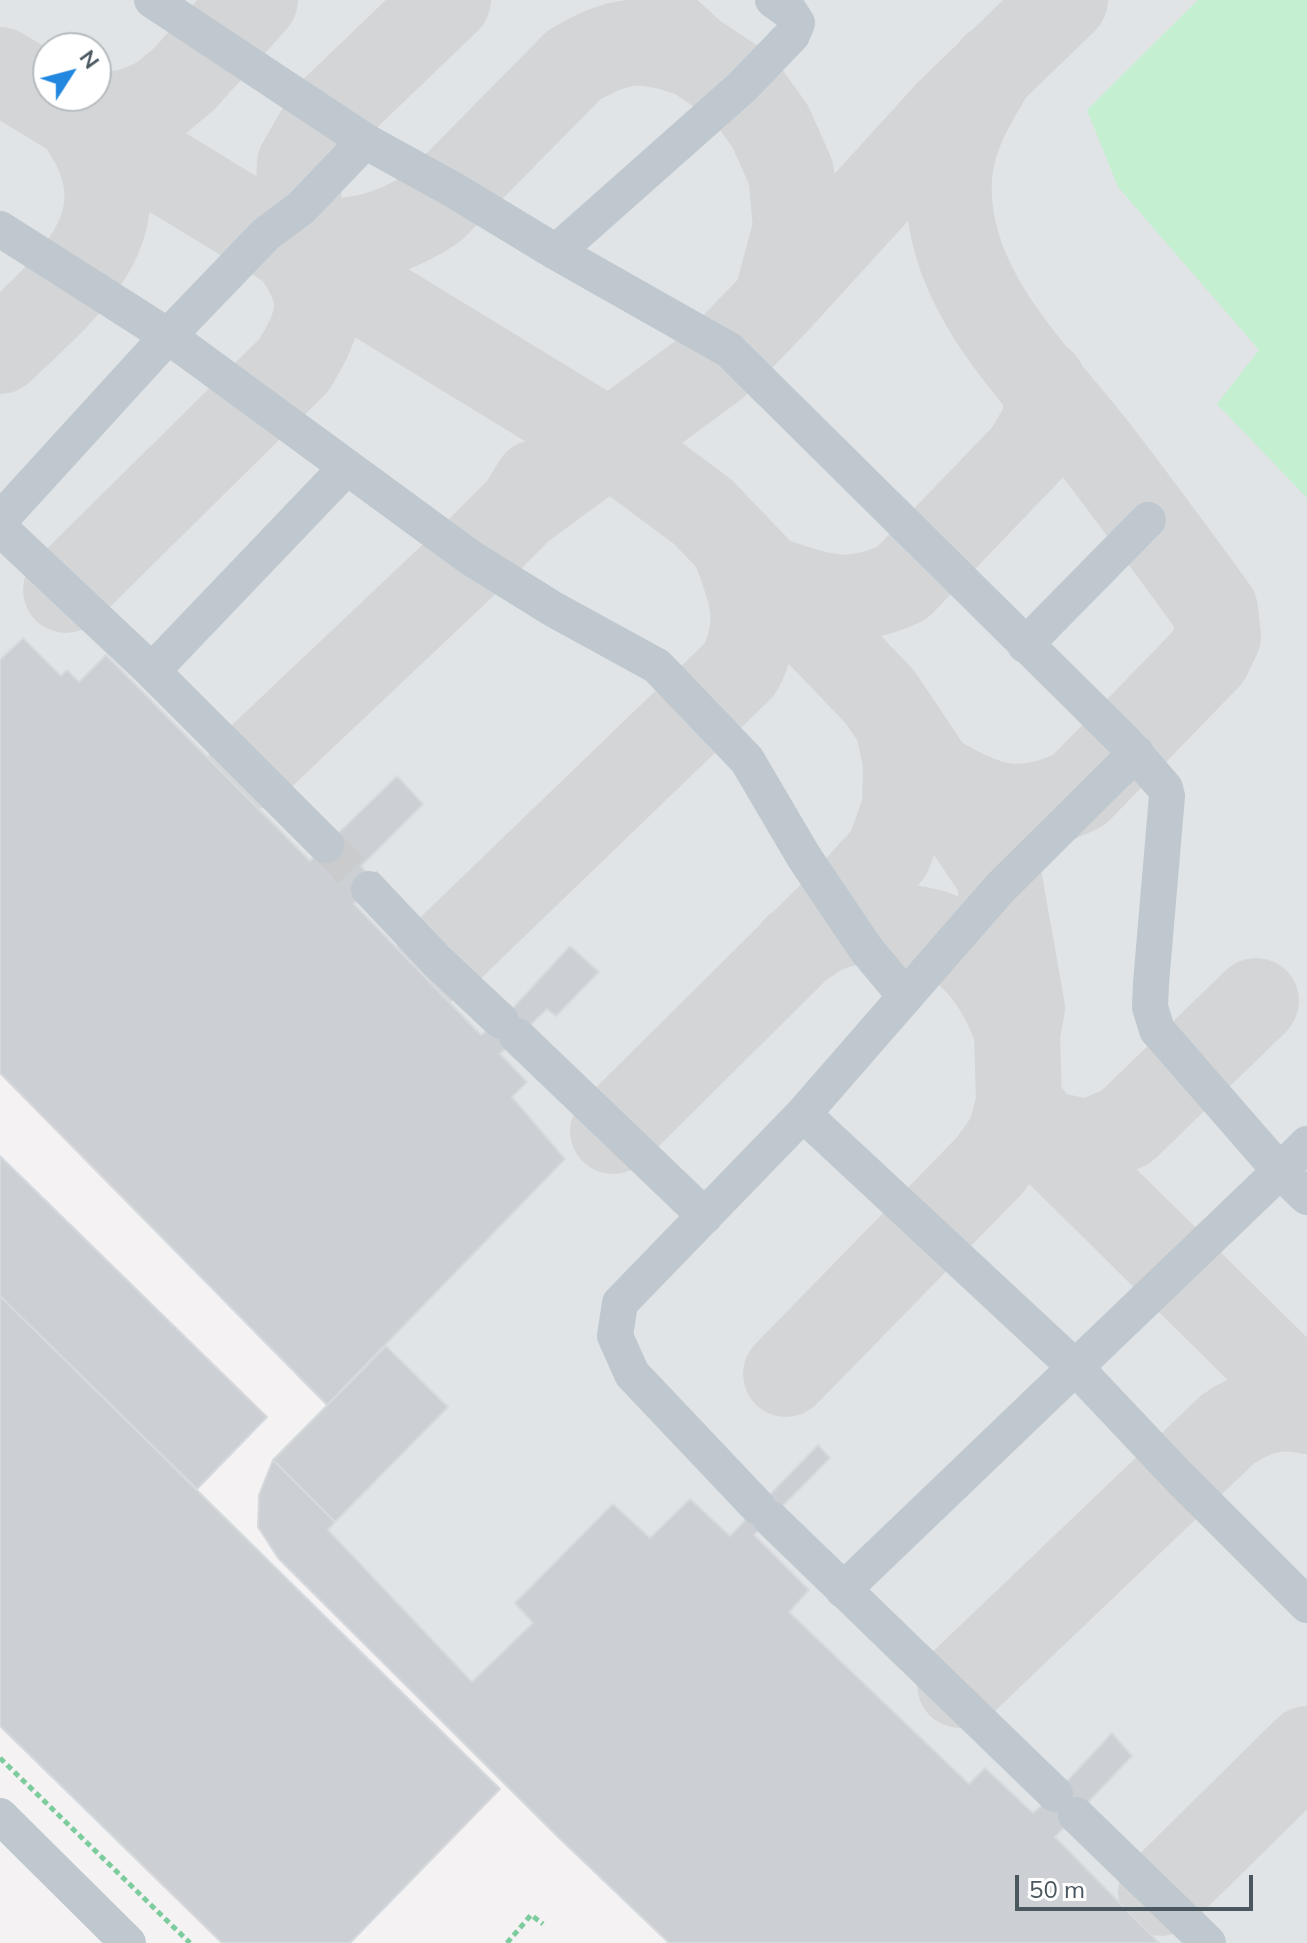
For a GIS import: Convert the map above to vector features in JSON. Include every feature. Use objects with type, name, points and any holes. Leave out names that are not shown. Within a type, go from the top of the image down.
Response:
[{"type":"street","points":[[152,0],[365,141],[729,350],[1136,753],[1160,780],[1167,796],[1151,983],[1152,1018],[1157,1030],[1280,1171],[1307,1197]]},
{"type":"street","points":[[556,252],[742,87],[792,35],[797,23],[790,12],[773,0]]},
{"type":"street","points":[[0,520],[266,234],[301,208],[365,141]]},
{"type":"street","points":[[0,229],[168,336],[471,558],[553,609],[657,666],[747,760],[804,857],[866,949],[905,996]]},
{"type":"street","points":[[152,671],[346,468]]},
{"type":"street","points":[[1025,645],[1148,520]]},
{"type":"street","points":[[0,528],[152,671],[326,845]]},
{"type":"street","points":[[1136,753],[1000,888],[803,1114],[620,1303],[615,1336],[632,1374],[764,1513],[1208,1943]]},
{"type":"street","points":[[369,889],[437,961],[705,1216]]},
{"type":"street","points":[[803,1114],[1076,1368],[1307,1605]]},
{"type":"street","points":[[843,1590],[1307,1144]]},
{"type":"street","points":[[0,1816],[128,1943]]},
{"type":"path","points":[[0,1758],[190,1943]]},
{"type":"path","points":[[507,1943],[531,1915],[543,1924]]},
{"type":"shaded area","points":[[0,0],[1307,0],[1307,1943],[669,1943],[278,1558],[258,1527],[259,1495],[273,1460],[327,1405],[0,1073]]},
{"type":"green space","points":[[1198,0],[1307,0],[1307,498],[1217,404],[1259,350],[1118,187],[1087,110]]},
{"type":"building","points":[[23,638],[61,676],[67,670],[79,682],[106,655],[310,861],[397,776],[423,804],[361,866],[375,882],[354,904],[481,1035],[501,1021],[570,946],[599,972],[556,1016],[547,1009],[500,1054],[527,1082],[512,1097],[565,1159],[327,1405],[0,1073],[0,660]]},
{"type":"building","points":[[0,1156],[267,1417],[197,1489],[0,1296]]},
{"type":"building","points":[[0,1296],[500,1789],[350,1943],[222,1943],[0,1726]]},
{"type":"building","points":[[386,1346],[448,1407],[335,1522],[273,1460]]},
{"type":"building","points":[[818,1445],[830,1458],[754,1535],[809,1590],[789,1612],[969,1784],[985,1768],[1033,1813],[1112,1733],[1132,1756],[1055,1837],[1159,1943],[669,1943],[278,1558],[258,1527],[259,1495],[273,1460],[335,1522],[328,1530],[472,1682],[533,1623],[515,1603],[613,1504],[650,1538],[690,1499],[730,1536]]},
{"type":"taxiway","points":[[75,115],[107,116],[136,110],[160,99],[184,79],[255,0]]},
{"type":"taxiway","points":[[342,281],[310,242],[298,201],[300,164],[328,115],[448,0]]},
{"type":"taxiway","points":[[521,508],[714,366],[948,113],[1065,0]]},
{"type":"taxiway","points":[[662,26],[694,55],[742,87],[770,126],[791,173],[796,228],[776,302]]},
{"type":"taxiway","points":[[266,234],[333,241],[352,240],[392,230],[433,208],[574,65],[606,49],[632,43],[660,45],[694,55]]},
{"type":"taxiway","points":[[936,777],[972,796],[1005,806],[1040,805],[1079,790],[1208,657],[1218,636],[1215,610],[1103,459],[1000,330],[978,295],[962,259],[951,220],[951,163],[964,120],[994,67]]},
{"type":"taxiway","points":[[0,70],[609,442],[703,512],[880,697],[998,873],[1022,1008],[1017,1034],[1019,1103],[1059,1153],[1307,1398]]},
{"type":"taxiway","points":[[0,351],[54,300],[77,273],[94,246],[105,217],[107,186],[97,152],[75,115]]},
{"type":"taxiway","points":[[66,590],[294,365],[310,334],[317,308],[312,283],[295,252]]},
{"type":"taxiway","points":[[766,578],[818,594],[849,598],[883,591],[902,583],[1027,453],[1048,417],[1043,383]]},
{"type":"taxiway","points":[[250,767],[471,558],[521,508],[536,483]]},
{"type":"taxiway","points":[[437,961],[740,669],[752,637],[753,607],[734,546]]},
{"type":"taxiway","points":[[613,1131],[848,898],[889,853],[905,808],[906,763],[898,725]]},
{"type":"taxiway","points":[[796,948],[824,931],[855,922],[882,923],[937,934],[962,948],[983,969],[1000,993],[1012,1019]]},
{"type":"taxiway","points":[[1043,1133],[1081,1141],[1095,1140],[1126,1127],[1256,1001]]},
{"type":"taxiway","points":[[786,1374],[990,1165],[1010,1137],[1019,1103]]},
{"type":"taxiway","points":[[960,1685],[1228,1429],[1266,1411],[1286,1408],[1307,1411]]},
{"type":"taxiway","points":[[1161,1893],[1307,1749]]},
{"type":"tunnel","points":[[326,845],[369,889]]}]
